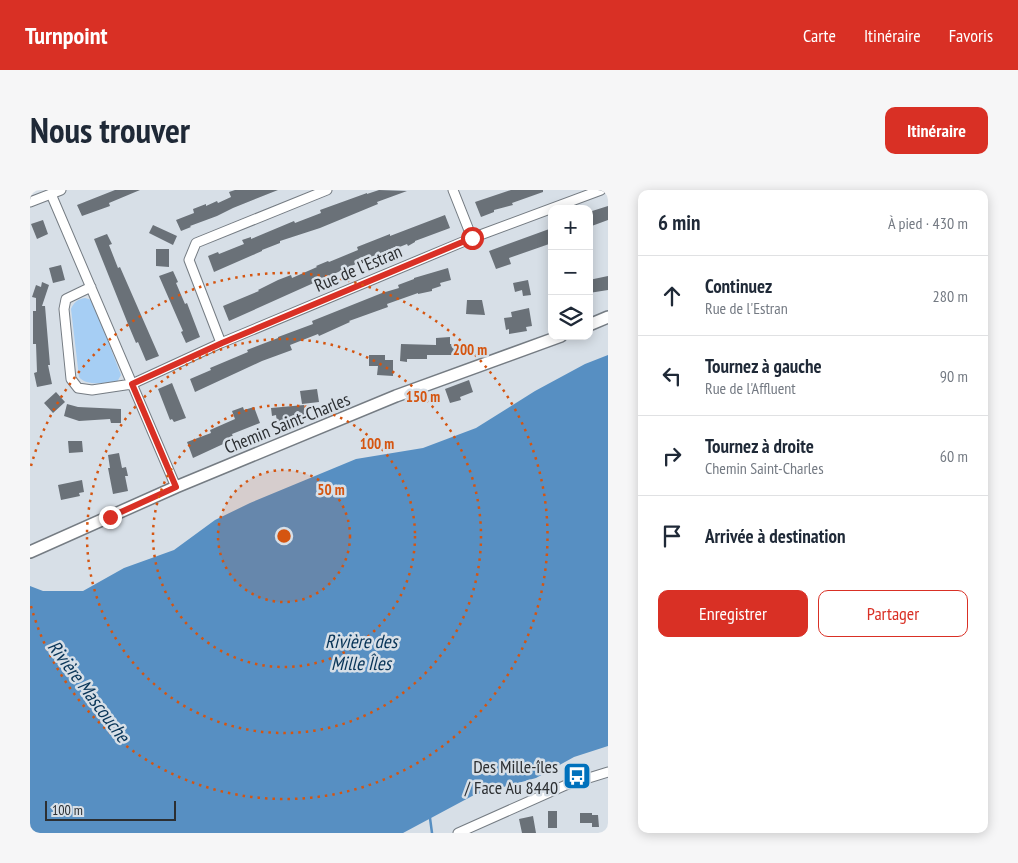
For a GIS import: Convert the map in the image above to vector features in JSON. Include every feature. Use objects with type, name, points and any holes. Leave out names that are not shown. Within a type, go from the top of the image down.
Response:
[{"type":"main road","points":[[593,323],[608,317]]},
{"type":"main road","name":"Chemin Saint-Charles","points":[[30,552],[176,487],[396,396],[550,340]]},
{"type":"street","points":[[30,202],[61,190]]},
{"type":"street","points":[[222,343],[189,260],[196,243],[327,190]]},
{"type":"street","points":[[453,190],[472,238]]},
{"type":"street","name":"Rue de l'Estran","points":[[91,287],[66,299],[64,309],[71,380],[78,388],[92,390],[132,384],[222,343],[472,238],[601,190]]},
{"type":"street","points":[[51,194],[176,487]]},
{"type":"street","points":[[458,833],[566,785],[608,772]]},
{"type":"shaded area","points":[[85,298],[92,300],[121,375],[117,382],[92,383],[79,377],[71,309],[76,301]]},
{"type":"water","name":"Rivière des Mille Îles","points":[[608,355],[608,746],[574,757],[536,778],[474,795],[403,833],[30,833],[30,586],[43,591],[83,591],[124,568],[174,550],[215,520],[250,503],[356,459],[423,448],[476,428],[535,391],[585,364]]},
{"type":"building","points":[[115,190],[140,190],[109,203],[110,206],[82,216],[77,205]]},
{"type":"building","points":[[235,190],[278,190],[181,231],[176,220],[194,213],[193,209],[217,201],[218,203],[231,197],[229,192]]},
{"type":"building","points":[[379,190],[407,191],[377,202],[378,204],[320,228],[280,241],[280,243],[214,272],[208,256],[218,252],[219,254],[244,244],[242,240],[251,237],[251,239],[294,221],[295,223],[321,213],[320,210]]},
{"type":"building","points":[[511,190],[543,190],[543,192],[512,203],[513,205],[494,210],[494,212],[481,217],[475,202]]},
{"type":"building","points":[[608,206],[608,220],[593,226],[593,211]]},
{"type":"building","points":[[445,215],[450,228],[415,241],[408,246],[407,244],[397,248],[397,246],[229,321],[223,306],[259,291],[278,280],[291,275],[292,278],[316,266],[358,250],[357,247]]},
{"type":"building","points":[[43,220],[48,234],[37,239],[31,224]]},
{"type":"building","points":[[153,225],[177,236],[173,245],[149,233]]},
{"type":"building","points":[[548,229],[548,244],[509,258],[511,264],[496,269],[489,251]]},
{"type":"building","points":[[107,234],[112,244],[109,245],[118,268],[120,267],[159,356],[146,361],[138,342],[136,343],[94,239]]},
{"type":"building","points":[[156,249],[169,249],[169,267],[156,266]]},
{"type":"building","points":[[61,265],[65,280],[53,283],[49,268]]},
{"type":"building","points":[[448,268],[451,280],[440,283],[441,286],[432,289],[432,291],[418,293],[387,304],[388,307],[349,321],[319,336],[318,334],[290,345],[292,350],[262,361],[195,392],[190,379],[211,370],[210,368],[248,352],[247,350],[313,324],[312,321],[399,288],[398,285],[414,278]]},
{"type":"building","points":[[173,271],[178,282],[176,283],[185,304],[187,303],[200,337],[186,343],[181,332],[183,331],[159,276]]},
{"type":"building","points":[[608,276],[608,290],[593,292],[593,279]]},
{"type":"building","points":[[528,280],[531,295],[523,296],[522,290],[515,292],[513,283]]},
{"type":"building","points":[[42,282],[49,285],[42,306],[45,306],[50,365],[48,365],[52,384],[37,387],[34,373],[37,372],[36,344],[33,344],[33,311],[36,311],[36,298],[32,297],[36,285],[41,287]]},
{"type":"building","points":[[467,300],[482,300],[485,315],[466,314]]},
{"type":"building","points":[[529,308],[532,326],[526,327],[527,331],[509,334],[509,329],[506,330],[504,318],[512,317],[511,312]]},
{"type":"building","points":[[450,337],[450,344],[456,344],[456,355],[427,355],[427,359],[407,359],[407,362],[400,361],[401,344],[436,345],[436,338]]},
{"type":"building","points":[[369,355],[385,355],[385,360],[393,360],[393,376],[377,375],[378,366],[369,366]]},
{"type":"building","points":[[469,380],[473,392],[460,397],[461,400],[450,403],[445,389]]},
{"type":"building","points":[[172,383],[186,418],[174,422],[172,419],[170,420],[158,389]]},
{"type":"building","points":[[317,389],[319,402],[302,404],[300,391]]},
{"type":"building","points":[[56,392],[65,402],[53,413],[44,403]]},
{"type":"building","points":[[67,404],[78,407],[121,409],[121,423],[111,423],[110,419],[79,421],[64,416]]},
{"type":"building","points":[[304,405],[305,416],[298,417],[298,420],[277,422],[276,415],[272,416],[271,408]]},
{"type":"building","points":[[243,407],[244,410],[254,407],[260,423],[232,434],[234,439],[193,458],[187,442],[211,433],[210,430],[235,419],[232,411]]},
{"type":"building","points":[[68,441],[82,441],[83,452],[69,453]]},
{"type":"building","points":[[119,453],[122,468],[126,467],[128,476],[125,476],[128,491],[113,494],[108,468],[110,468],[108,455]]},
{"type":"building","points":[[82,480],[84,492],[79,493],[80,496],[61,500],[58,485]]},
{"type":"building","points":[[548,811],[557,811],[557,828],[548,828]]},
{"type":"building","points":[[580,813],[598,815],[599,827],[592,827],[592,823],[580,823]]},
{"type":"building","points":[[533,816],[536,833],[522,833],[519,819]]},
{"type":"waterway","points":[[430,818],[432,833]]},
{"type":"place","name":"Des Mille-îles / Face Au 8440","points":[[577,776]]},
{"type":"route","points":[[110,517],[176,487],[132,384],[222,343],[472,238]]},
{"type":"water label","name":"Rivière Mascouche","points":[[89,691]]}]
